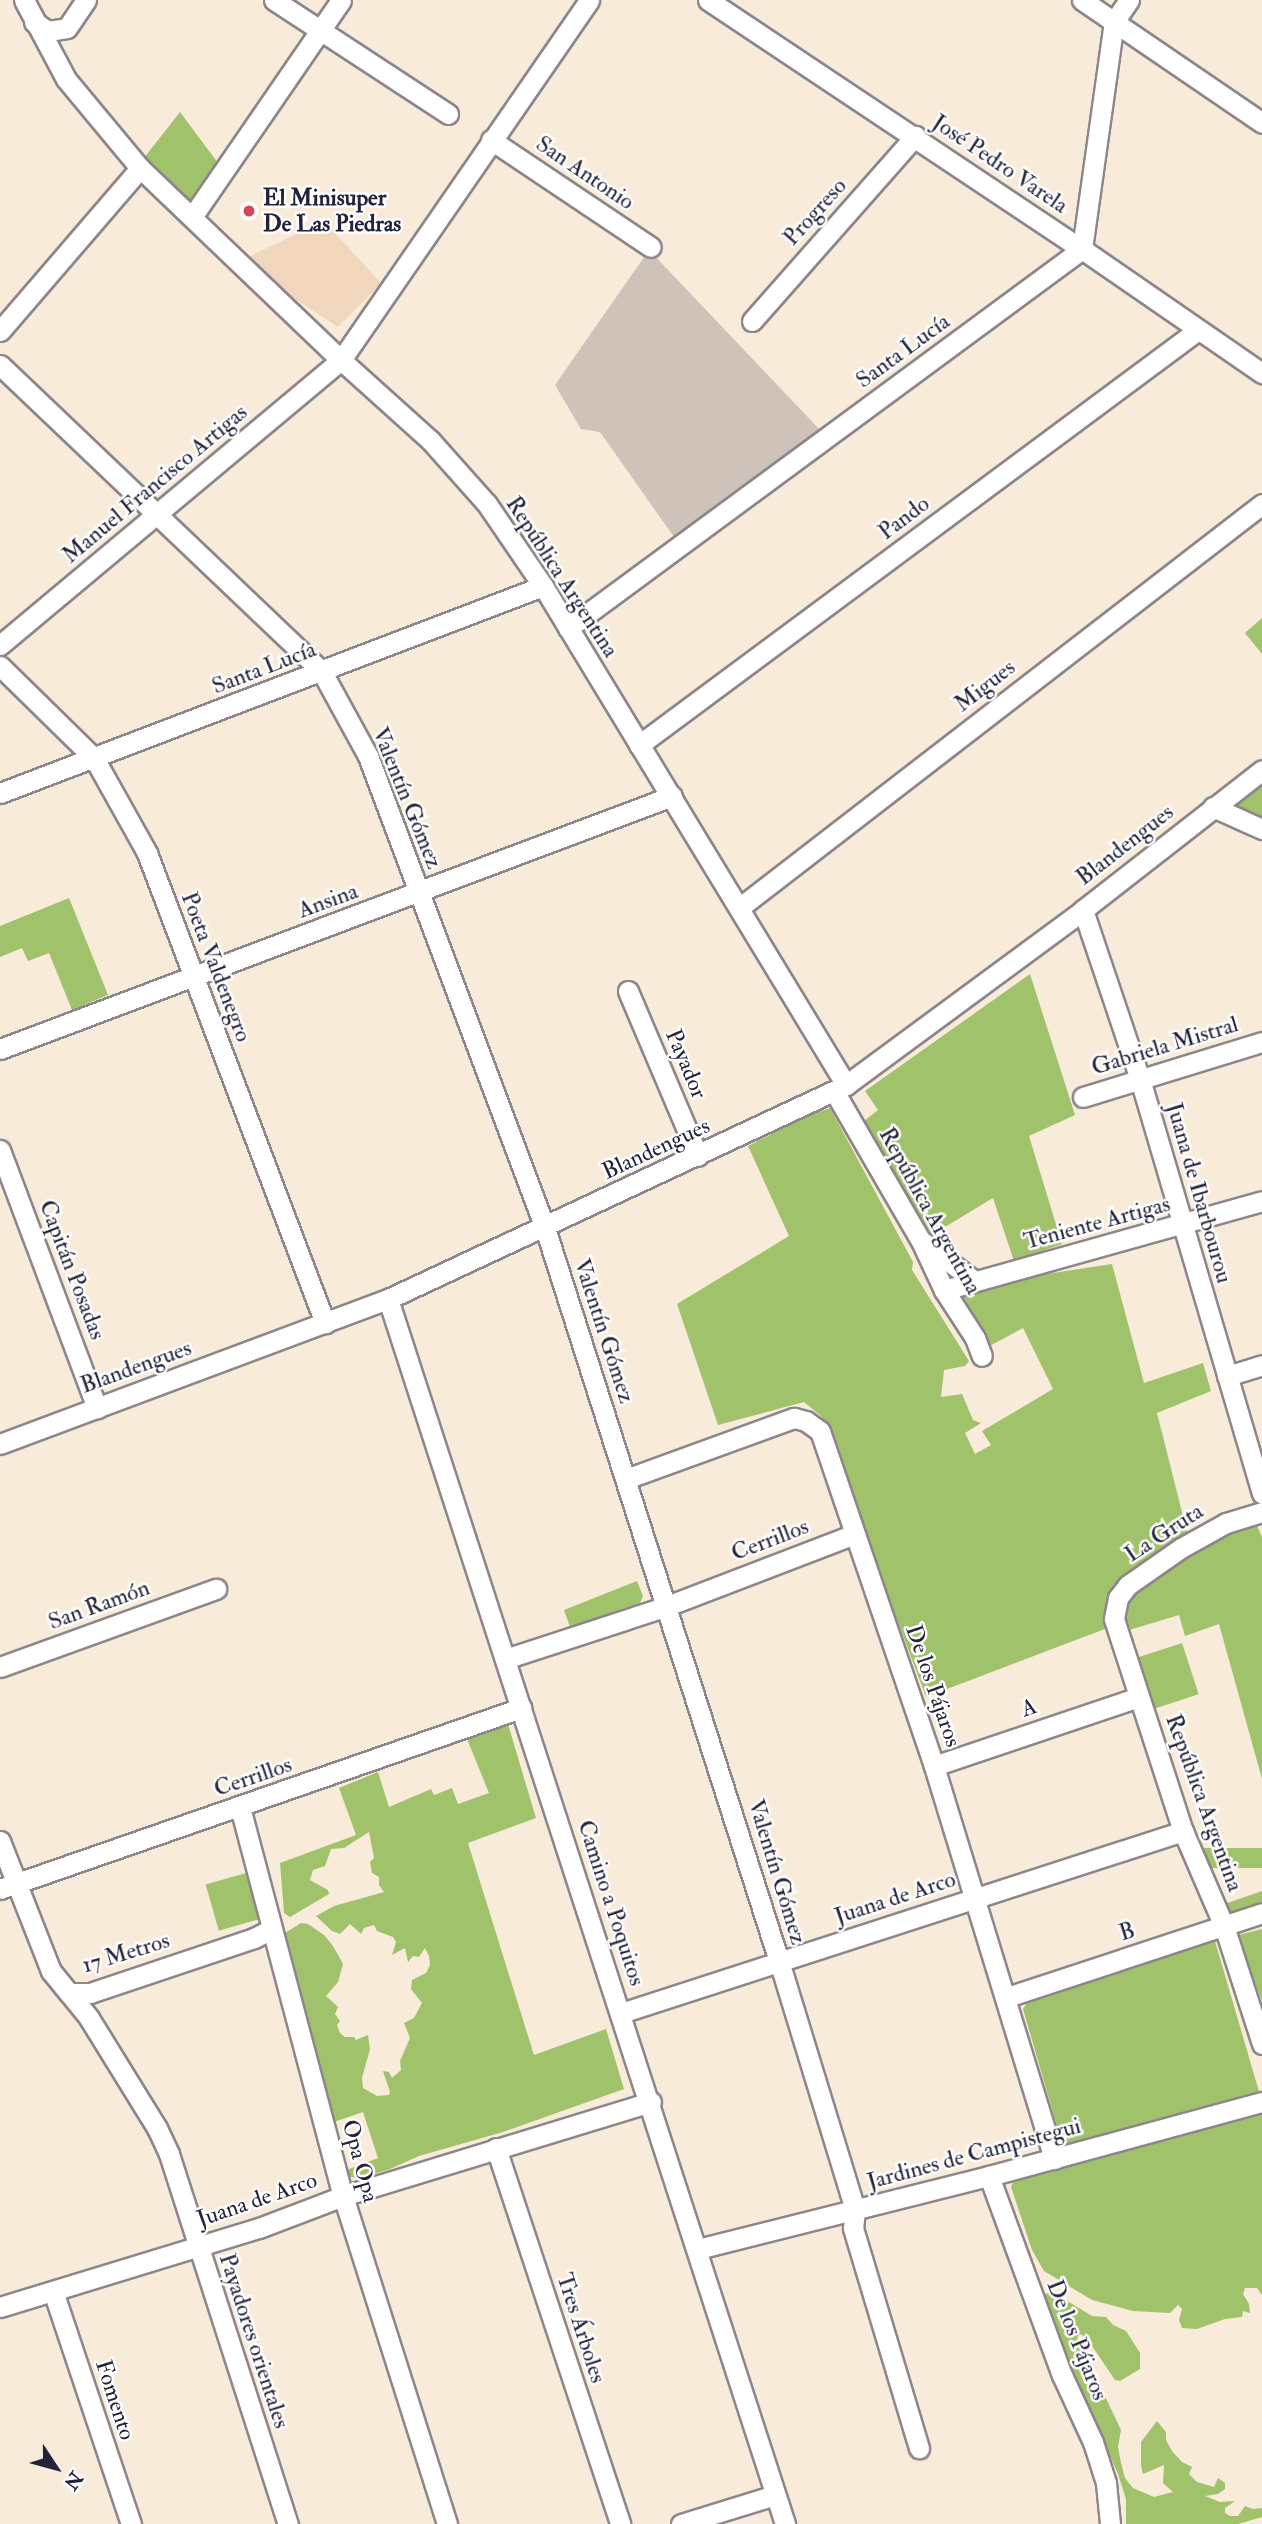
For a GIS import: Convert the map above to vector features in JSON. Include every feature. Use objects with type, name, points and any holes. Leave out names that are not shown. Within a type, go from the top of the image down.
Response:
[{"type":"street","name":"República Argentina","points":[[24,0],[66,79],[140,168],[341,360],[430,440],[487,504],[543,586],[739,908],[840,1088],[944,1290],[975,1338],[982,1356]]},
{"type":"street","points":[[56,61],[68,27],[86,0]]},
{"type":"street","points":[[274,0],[448,114]]},
{"type":"street","points":[[192,217],[341,0]]},
{"type":"street","name":"Manuel Francisco Artigas","points":[[0,645],[341,360],[589,0]]},
{"type":"street","name":"José Pedro Varela","points":[[708,0],[1083,249],[1262,373]]},
{"type":"street","points":[[1083,0],[1262,123]]},
{"type":"street","points":[[1083,249],[1114,22],[1129,0]]},
{"type":"street","points":[[34,22],[48,31],[68,27]]},
{"type":"street","name":"Progreso","points":[[751,321],[915,136]]},
{"type":"street","name":"San Antonio","points":[[491,140],[651,247]]},
{"type":"street","points":[[0,331],[140,168]]},
{"type":"street","name":"Santa Lucía","points":[[568,628],[1083,249]]},
{"type":"street","name":"Pando","points":[[639,745],[1198,330]]},
{"type":"street","name":"Valentín Gómez","points":[[0,365],[322,672],[368,756],[545,1228],[779,1961],[855,2210],[853,2228],[919,2448]]},
{"type":"street","name":"Migues","points":[[739,908],[1262,504]]},
{"type":"street","name":"Santa Lucía","points":[[0,793],[543,586]]},
{"type":"street","name":"Poeta Valdenegro","points":[[0,666],[94,758],[147,853],[325,1322]]},
{"type":"street","name":"Blandengues","points":[[0,1444],[388,1299],[840,1088],[1083,909],[1262,770]]},
{"type":"street","name":"Ansina","points":[[0,1049],[672,796]]},
{"type":"street","points":[[1213,807],[1262,829]]},
{"type":"street","name":"Juana de Ibarbourou","points":[[1083,909],[1140,1079],[1262,1493]]},
{"type":"street","name":"Payador","points":[[628,991],[698,1156]]},
{"type":"street","name":"Gabriela Mistral","points":[[1083,1097],[1262,1042]]},
{"type":"street","name":"Capitán Posadas","points":[[0,1150],[97,1408]]},
{"type":"street","name":"Teniente Artigas","points":[[944,1290],[972,1279],[1184,1225],[1262,1201]]},
{"type":"street","points":[[921,1241],[972,1279]]},
{"type":"street","name":"Camino a Poquitos","points":[[388,1299],[651,2102],[785,2524]]},
{"type":"street","points":[[1227,1376],[1262,1365]]},
{"type":"street","name":"De los Pájaros","points":[[626,1479],[794,1418],[806,1421],[820,1431],[934,1766],[1007,1997],[1054,2159]]},
{"type":"street","name":"La Gruta","points":[[1114,1619],[1118,1598],[1128,1585],[1181,1548],[1226,1523],[1262,1512]]},
{"type":"street","name":"Cerrillos","points":[[505,1659],[667,1605],[855,1534]]},
{"type":"street","name":"San Ramón","points":[[0,1667],[216,1589]]},
{"type":"street","name":"República Argentina","points":[[1114,1619],[1183,1831],[1224,1926],[1262,2044]]},
{"type":"street","name":"A","points":[[934,1766],[1139,1697]]},
{"type":"street","name":"Cerrillos","points":[[8,1886],[521,1708]]},
{"type":"street","name":"Opa Opa","points":[[240,1807],[343,2196],[447,2524]]},
{"type":"street","name":"Juana de Arco","points":[[621,2013],[1183,1831]]},
{"type":"street","name":"17 Metros","points":[[0,1841],[8,1886],[51,1972],[69,1993],[90,1993],[254,1938],[272,1929]]},
{"type":"street","name":"B","points":[[1007,1997],[1262,1913]]},
{"type":"street","name":"Payadores orientales","points":[[69,1993],[89,2018],[157,2128],[169,2154],[197,2248],[288,2524]]},
{"type":"street","name":"Juana de Arco","points":[[0,2308],[197,2248],[343,2196],[651,2102]]},
{"type":"street","name":"Jardines de Campistegui","points":[[698,2249],[989,2176],[1262,2102]]},
{"type":"street","name":"Tres Árboles","points":[[496,2148],[620,2524]]},
{"type":"street","name":"De los Pájaros","points":[[989,2176],[1062,2375],[1093,2442],[1106,2483],[1110,2524]]},
{"type":"street","name":"Fomento","points":[[53,2291],[131,2524]]},
{"type":"street","points":[[681,2524],[775,2495]]},
{"type":"shaded area","points":[[324,221],[381,283],[338,327],[238,262]]},
{"type":"shaded area","points":[[649,250],[821,431],[674,537],[600,432],[581,429],[555,385]]},
{"type":"green space","points":[[180,112],[218,163],[195,198],[186,201],[144,158]]},
{"type":"green space","points":[[1262,618],[1262,654],[1245,633]]},
{"type":"green space","points":[[1262,782],[1262,823],[1237,810],[1237,804],[1239,799]]},
{"type":"green space","points":[[69,898],[108,995],[72,1010],[49,953],[28,961],[22,948],[0,957],[0,926]]},
{"type":"green space","points":[[1030,974],[1075,1115],[1029,1136],[1062,1244],[1014,1261],[993,1198],[935,1233],[922,1232],[864,1121],[878,1110],[865,1091]]},
{"type":"green space","points":[[830,1108],[913,1262],[912,1270],[969,1361],[965,1366],[944,1370],[941,1397],[962,1394],[973,1420],[981,1423],[965,1433],[975,1454],[991,1445],[982,1431],[1053,1389],[1023,1328],[986,1348],[952,1292],[987,1283],[1112,1264],[1144,1383],[1203,1363],[1211,1391],[1157,1413],[1188,1536],[1117,1587],[1110,1627],[926,1697],[862,1526],[832,1435],[821,1416],[804,1402],[718,1425],[677,1304],[789,1236],[748,1146],[807,1116]]},
{"type":"green space","points":[[1255,1521],[1262,1537],[1262,1779],[1219,1624],[1185,1636],[1179,1615],[1126,1631],[1121,1616],[1128,1597],[1185,1550]]},
{"type":"green space","points":[[637,1581],[643,1596],[640,1603],[570,1627],[564,1610]]},
{"type":"green space","points":[[1182,1643],[1199,1694],[1151,1710],[1134,1658]]},
{"type":"green space","points":[[507,1721],[536,1818],[468,1843],[534,2055],[606,2029],[624,2089],[503,2132],[419,2156],[390,2169],[362,2178],[351,2177],[344,2171],[378,2158],[363,2112],[331,2123],[285,1933],[301,1923],[308,1924],[324,1935],[333,1946],[343,1964],[338,1982],[326,1996],[338,2007],[335,2014],[340,2021],[337,2025],[340,2033],[356,2040],[368,2035],[370,2049],[362,2078],[363,2088],[377,2096],[389,2095],[390,2092],[383,2071],[389,2072],[392,2078],[401,2070],[400,2061],[410,2038],[404,2023],[414,2018],[422,2003],[411,1989],[412,1980],[426,1973],[430,1965],[429,1956],[425,1948],[419,1957],[413,1956],[408,1962],[405,1948],[392,1955],[396,1942],[393,1937],[377,1931],[374,1925],[364,1928],[361,1934],[350,1924],[340,1934],[332,1931],[316,1916],[334,1906],[384,1892],[379,1885],[379,1877],[372,1873],[370,1862],[374,1858],[369,1832],[344,1848],[331,1849],[325,1866],[313,1870],[310,1880],[328,1890],[329,1894],[290,1917],[284,1913],[280,1863],[356,1835],[339,1788],[378,1772],[389,1807],[431,1789],[434,1795],[452,1788],[458,1804],[489,1793],[467,1739]]},
{"type":"green space","points":[[1199,1848],[1262,1848],[1262,1868],[1199,1868]]},
{"type":"green space","points":[[246,1873],[259,1919],[219,1931],[206,1885]]},
{"type":"green space","points":[[1262,1891],[1262,1905],[1229,1917],[1216,1907]]},
{"type":"green space","points":[[1262,1929],[1262,2002],[1238,1935]]},
{"type":"green space","points":[[1207,1938],[1215,1941],[1260,2095],[1063,2147],[1023,2009],[1030,1998]]},
{"type":"green space","points":[[1262,2112],[1262,2295],[1257,2288],[1245,2288],[1243,2294],[1249,2304],[1250,2313],[1243,2311],[1242,2317],[1225,2319],[1197,2329],[1182,2328],[1179,2320],[1182,2309],[1178,2305],[1170,2313],[1133,2311],[1092,2300],[1044,2271],[1032,2250],[1011,2187],[1013,2182],[1128,2144]]},
{"type":"green space","points":[[1051,2291],[1092,2316],[1106,2317],[1113,2325],[1126,2331],[1140,2353],[1140,2369],[1120,2381],[1115,2380],[1086,2337],[1080,2334],[1077,2337],[1121,2430],[1118,2447],[1121,2463],[1125,2478],[1133,2488],[1154,2497],[1173,2492],[1163,2483],[1164,2465],[1143,2474],[1141,2442],[1157,2421],[1166,2432],[1166,2440],[1172,2451],[1182,2462],[1192,2467],[1189,2474],[1197,2482],[1214,2487],[1218,2478],[1225,2483],[1225,2489],[1218,2494],[1205,2496],[1220,2502],[1235,2501],[1225,2508],[1225,2513],[1230,2516],[1238,2516],[1245,2506],[1262,2508],[1262,2517],[1238,2524],[1126,2524],[1126,2499],[1118,2474],[1041,2297]]},
{"type":"place","name":"El Minisuper De Las Piedras","points":[[249,211]]}]
